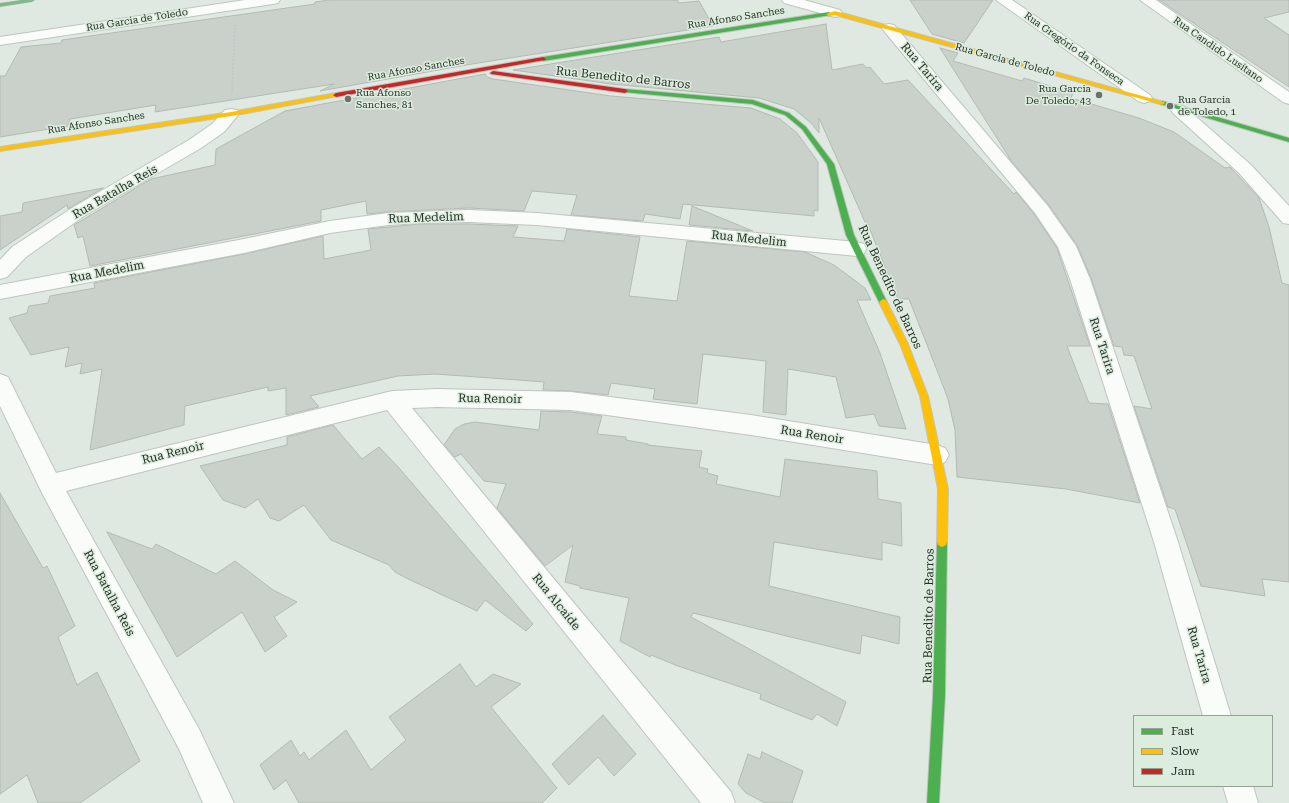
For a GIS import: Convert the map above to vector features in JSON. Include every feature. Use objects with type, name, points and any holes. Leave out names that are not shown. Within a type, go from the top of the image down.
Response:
[{"type":"street","name":"Rua Garcia de Toledo","points":[[0,41],[244,2],[273,0]]},
{"type":"street","name":"Rua Garcia de Toledo","points":[[789,0],[1144,98],[1179,110],[1289,140]]},
{"type":"street","name":"Rua Gregório da Fonseca","points":[[1003,0],[1144,98]]},
{"type":"street","name":"Rua Candido Lusitano","points":[[1147,0],[1289,100]]},
{"type":"street","name":"Rua Afonso Sanches","points":[[0,149],[231,114],[472,70],[836,13]]},
{"type":"street","name":"Rua Tarira","points":[[889,28],[1041,209],[1056,228],[1067,246],[1080,279],[1164,534],[1217,715]]},
{"type":"street","name":"Rua Benedito de Barros","points":[[472,70],[604,89],[753,102],[787,114],[804,128],[830,164],[850,235],[904,344],[924,396],[943,489],[939,696],[934,803]]},
{"type":"street","points":[[1179,110],[1245,169],[1289,218]]},
{"type":"street","name":"Rua Batalha Reis","points":[[0,272],[19,252],[72,216],[189,148],[218,128],[231,114]]},
{"type":"street","name":"Rua Medelim","points":[[0,292],[244,246],[330,228],[388,219],[420,217],[470,216],[537,219],[858,249]]},
{"type":"street","name":"Rua Batalha Reis","points":[[0,382],[50,485],[189,739],[219,803]]},
{"type":"street","name":"Rua Renoir","points":[[50,485],[205,445],[392,400],[436,398],[571,401],[751,425],[937,455]]},
{"type":"street","name":"Rua Alcaíde","points":[[392,400],[720,803]]},
{"type":"street","points":[[1238,787],[1243,803]]},
{"type":"path","points":[[231,114],[236,15],[244,2]]},
{"type":"building","points":[[329,0],[678,0],[678,3],[699,1],[713,26],[472,64],[320,91],[334,84],[155,112],[156,105],[70,119],[68,126],[0,137],[0,76],[5,76],[21,47],[61,43],[62,40],[315,4],[315,2]]},
{"type":"building","points":[[910,0],[993,0],[964,43],[932,34]]},
{"type":"building","points":[[1159,0],[1289,0],[1289,12],[1264,18],[1289,35],[1289,87]]},
{"type":"building","points":[[826,24],[832,70],[863,64],[866,68],[870,67],[884,84],[908,80],[1014,194],[1016,192],[1034,214],[1057,248],[1090,346],[1067,346],[1089,403],[1108,404],[1140,503],[1066,489],[957,477],[955,430],[948,399],[942,383],[909,299],[898,299],[867,222],[865,222],[819,118],[819,133],[811,123],[794,109],[759,98],[611,84],[513,70],[719,37],[721,42]]},
{"type":"building","points":[[940,48],[958,53],[953,61],[1022,81],[1024,78],[1073,93],[1071,98],[1139,118],[1174,132],[1225,168],[1230,167],[1259,198],[1269,227],[1282,283],[1289,285],[1289,582],[1262,579],[1265,596],[1201,586],[1175,509],[1168,507],[1134,406],[1152,409],[1134,356],[1124,355],[1122,347],[1114,346],[1091,278],[1077,245],[1048,204],[1012,162]]},
{"type":"building","points":[[485,74],[487,77],[493,79],[611,96],[751,108],[780,119],[797,133],[818,162],[818,211],[814,210],[814,216],[683,204],[680,219],[645,214],[643,221],[571,215],[577,195],[532,191],[524,211],[469,208],[367,214],[366,201],[321,210],[321,221],[90,266],[83,236],[78,238],[74,225],[151,179],[215,165],[216,149],[285,111]]},
{"type":"building","points":[[103,188],[68,209],[67,205],[0,250],[0,216],[22,212],[23,203]]},
{"type":"building","points":[[692,206],[753,231],[689,225]]},
{"type":"building","points":[[420,224],[518,226],[513,237],[564,241],[567,229],[640,237],[629,296],[677,301],[687,241],[805,252],[834,265],[865,288],[871,300],[857,300],[880,353],[906,429],[879,426],[874,414],[846,418],[836,377],[788,369],[786,415],[763,412],[766,361],[703,354],[697,404],[653,399],[655,389],[611,383],[608,395],[543,390],[544,382],[435,374],[398,376],[310,396],[319,407],[286,415],[286,388],[268,391],[268,387],[185,406],[184,425],[90,450],[102,369],[80,374],[82,363],[65,367],[69,347],[31,355],[9,318],[27,313],[29,306],[48,303],[50,296],[95,288],[94,283],[244,254],[323,236],[324,259],[371,250],[368,229]]},
{"type":"building","points":[[541,411],[571,412],[602,416],[597,434],[626,437],[626,440],[648,445],[702,451],[699,467],[708,469],[707,473],[718,476],[716,484],[780,497],[785,459],[877,471],[878,499],[901,503],[902,546],[882,542],[882,560],[774,542],[769,586],[900,617],[899,644],[862,635],[860,654],[693,613],[691,617],[846,702],[837,726],[817,714],[812,720],[760,699],[761,694],[678,666],[651,655],[650,657],[620,641],[629,598],[580,588],[580,586],[565,582],[573,545],[545,566],[497,508],[506,484],[484,481],[461,454],[455,457],[444,445],[455,429],[464,424],[475,422],[539,430]]},
{"type":"building","points":[[333,425],[362,459],[379,447],[399,468],[533,624],[526,631],[485,600],[477,611],[406,578],[395,572],[389,565],[331,540],[304,505],[279,521],[270,518],[258,499],[245,508],[223,500],[200,466],[287,445],[287,437]]},
{"type":"building","points":[[0,493],[43,568],[47,566],[75,626],[58,637],[77,685],[97,672],[140,761],[80,803],[38,803],[27,775],[0,794]]},
{"type":"building","points":[[107,532],[152,549],[156,544],[216,574],[235,561],[273,590],[297,602],[274,617],[287,636],[265,652],[242,612],[177,657]]},
{"type":"building","points":[[460,664],[476,687],[493,674],[521,684],[491,707],[557,788],[542,803],[299,803],[286,780],[274,790],[260,765],[291,740],[300,756],[304,752],[309,760],[346,730],[371,770],[406,740],[389,717]]},
{"type":"building","points":[[603,715],[636,754],[614,776],[598,757],[569,785],[552,764]]},
{"type":"building","points":[[762,752],[803,771],[792,803],[765,803],[746,793],[738,784],[748,754],[760,759]]},
{"type":"waterway","points":[[0,5],[32,0]]},
{"type":"traffic: fast","points":[[543,59],[829,14]]},
{"type":"traffic: fast","points":[[625,91],[753,102],[787,114],[804,128],[830,164],[850,235],[883,302]]},
{"type":"traffic: fast","points":[[1162,103],[1289,140]]},
{"type":"traffic: fast","points":[[933,803],[939,696],[942,542]]},
{"type":"traffic: slow","points":[[829,14],[835,13],[1162,103]]},
{"type":"traffic: slow","points":[[0,149],[231,114],[336,95]]},
{"type":"traffic: slow","points":[[883,302],[904,344],[924,396],[943,489],[942,542]]},
{"type":"traffic: jam","points":[[336,95],[543,59]]},
{"type":"traffic: jam","points":[[493,73],[625,91]]},
{"type":"place","name":"Rua Garcia De Toledo, 43","points":[[1099,95]]},
{"type":"place","name":"Rua Afonso Sanches, 81","points":[[348,99]]},
{"type":"place","name":"Rua Garcia de Toledo, 1","points":[[1170,106]]}]
